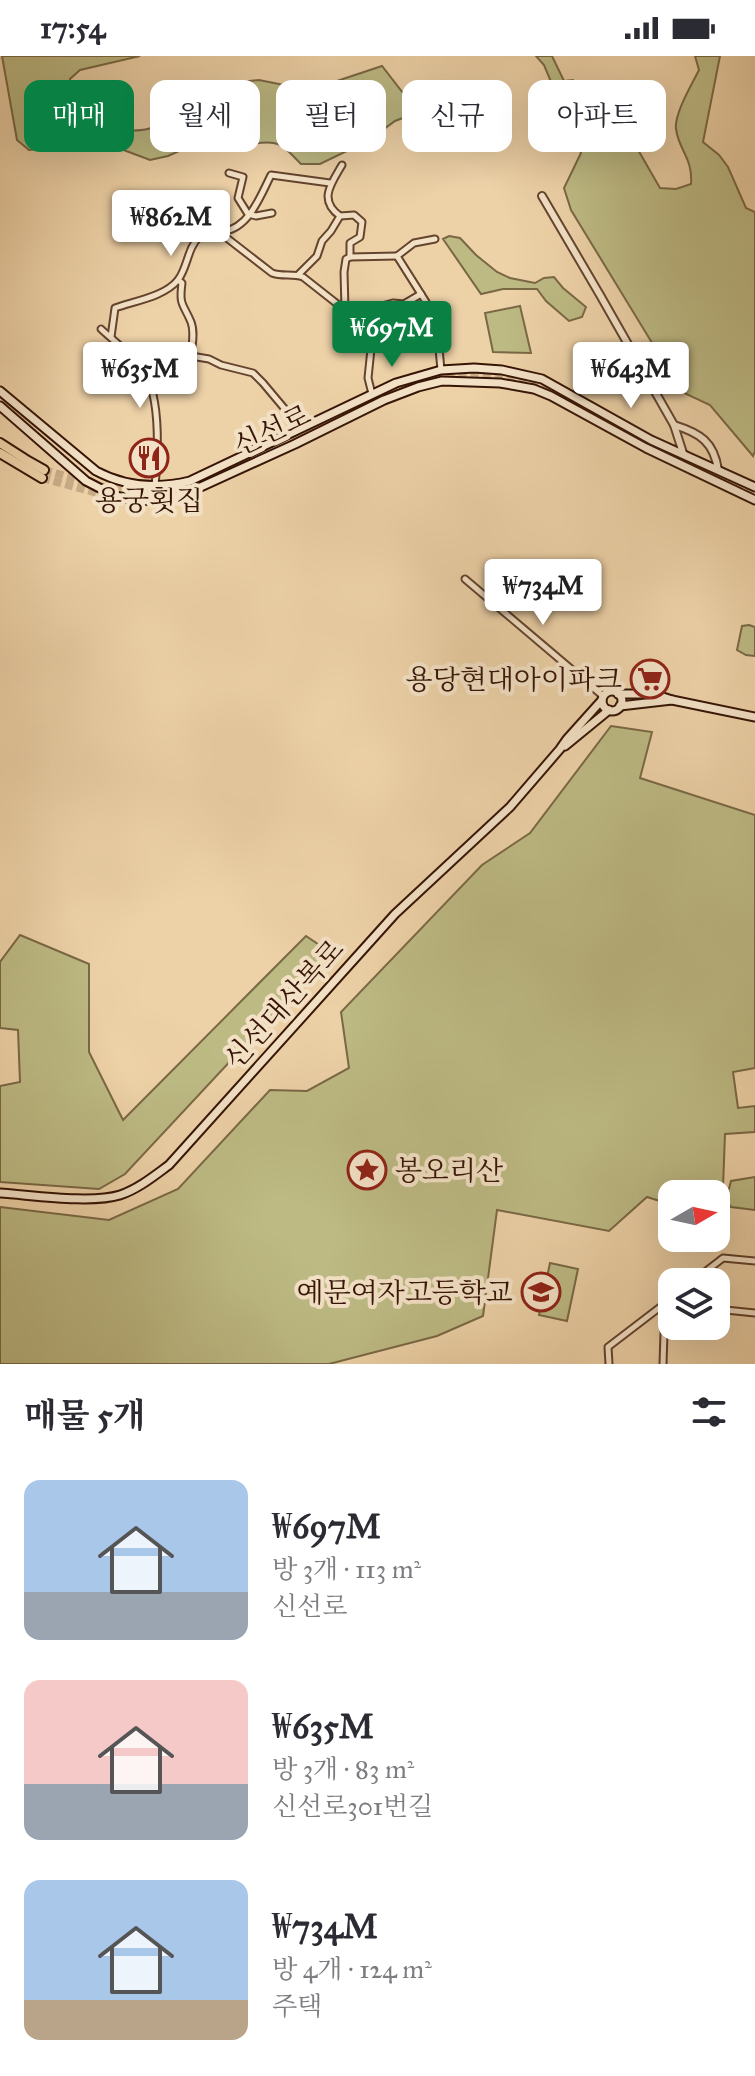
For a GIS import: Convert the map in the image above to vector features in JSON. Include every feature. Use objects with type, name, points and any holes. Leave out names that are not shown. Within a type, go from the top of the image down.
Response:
[{"type":"highway","points":[[0,443],[43,474],[0,453]]},
{"type":"main road","name":"신선로","points":[[0,391],[96,471],[136,485],[167,486],[190,481],[372,394],[423,374],[441,370],[502,370],[542,379],[651,440],[755,487]]},
{"type":"main road","points":[[423,374],[425,384]]},
{"type":"main road","name":"신선로","points":[[0,406],[86,481],[126,500],[153,501],[183,495],[384,400],[425,384],[442,381],[500,383],[534,389],[563,402],[646,448],[755,500]]},
{"type":"main road","name":"신선대산복로","points":[[0,1193],[96,1199],[120,1195],[169,1165],[395,914],[510,807],[610,691],[618,694],[654,694],[755,717]]},
{"type":"main road","points":[[618,694],[620,706]]},
{"type":"main road","points":[[603,698],[605,708],[609,710]]},
{"type":"main road","name":"신선대산복로","points":[[560,749],[609,710],[672,700]]},
{"type":"street","points":[[342,165],[330,183],[328,195],[331,210],[340,216],[354,215],[362,222],[360,237],[350,243],[350,257]]},
{"type":"street","points":[[229,173],[243,177],[238,198],[248,214],[272,213]]},
{"type":"street","points":[[111,337],[115,308],[163,292],[178,280],[194,243],[203,233],[243,223],[271,175],[330,183]]},
{"type":"street","points":[[542,196],[674,425],[683,453]]},
{"type":"street","points":[[298,275],[317,256],[322,241],[340,216]]},
{"type":"street","points":[[222,230],[223,235],[272,273],[298,275],[345,310],[371,349],[368,378],[372,394]]},
{"type":"street","points":[[345,310],[346,259],[397,256],[414,243],[435,239]]},
{"type":"street","points":[[397,256],[426,302],[438,338],[441,370]]},
{"type":"street","points":[[178,280],[182,283],[180,297],[191,323],[191,356]]},
{"type":"street","points":[[354,321],[383,304],[404,304],[421,294]]},
{"type":"street","points":[[101,329],[149,379],[157,433],[153,501]]},
{"type":"street","points":[[149,379],[167,358],[191,356],[253,373],[284,408],[297,431]]},
{"type":"street","points":[[674,425],[694,433],[710,446],[718,470]]},
{"type":"street","points":[[465,579],[603,698]]},
{"type":"street","points":[[710,1268],[723,1258],[755,1261]]},
{"type":"street","points":[[730,1310],[755,1313]]},
{"type":"street","points":[[609,1364],[608,1347],[658,1311]]},
{"type":"street","points":[[663,1364],[665,1340]]},
{"type":"shaded area","points":[[2,56],[140,56],[80,70],[70,80],[24,80],[24,146],[17,140]]},
{"type":"shaded area","points":[[536,56],[552,56],[564,80],[550,80]]},
{"type":"shaded area","points":[[695,56],[720,56],[703,142],[728,167],[746,208],[755,212],[753,456],[710,405],[682,392],[571,210],[564,188],[581,153],[639,152],[660,188],[676,189],[691,184],[690,168],[676,123],[699,70]]},
{"type":"shaded area","points":[[382,66],[402,92],[402,118],[386,128],[386,80],[340,80]]},
{"type":"shaded area","points":[[260,80],[276,83],[276,143],[260,143]]},
{"type":"shaded area","points":[[150,129],[150,152],[177,152],[150,160],[129,152],[134,152],[134,131]]},
{"type":"shaded area","points":[[289,152],[345,152],[320,164],[301,164]]},
{"type":"shaded area","points":[[449,236],[460,238],[497,272],[510,278],[535,283],[554,277],[586,307],[582,317],[569,321],[537,289],[503,289],[481,294],[443,239]]},
{"type":"shaded area","points":[[520,306],[531,353],[493,352],[485,313]]},
{"type":"shaded area","points":[[742,626],[755,627],[755,656],[737,650]]},
{"type":"shaded area","points":[[611,726],[652,732],[640,778],[755,815],[755,1068],[733,1072],[738,1108],[755,1106],[755,1132],[725,1134],[723,1180],[658,1180],[658,1201],[647,1197],[609,1231],[497,1210],[483,1316],[437,1336],[329,1364],[0,1364],[0,1207],[109,1220],[178,1189],[270,1090],[307,1091],[349,1068],[341,1012],[482,865],[530,833]]},
{"type":"shaded area","points":[[20,935],[89,964],[89,1052],[123,1120],[306,936],[331,953],[125,1174],[99,1189],[0,1182],[0,1086],[20,1082],[18,1030],[0,1028],[0,962]]},
{"type":"shaded area","points":[[755,1177],[755,1210],[731,1207],[731,1181]]},
{"type":"shaded area","points":[[550,1263],[578,1269],[567,1321],[539,1315]]},
{"type":"tunnel","points":[[435,380],[460,376],[488,377],[541,388],[755,496]]},
{"type":"tunnel","points":[[44,470],[104,487],[144,488]]},
{"type":"tunnel","points":[[42,478],[115,495]]},
{"type":"place","name":"용궁횟집","points":[[149,458]]},
{"type":"place","name":"용당현대아이파크","points":[[650,679]]},
{"type":"place","name":"봉오리산","points":[[367,1170]]},
{"type":"place","name":"예문여자고등학교","points":[[541,1292]]}]
